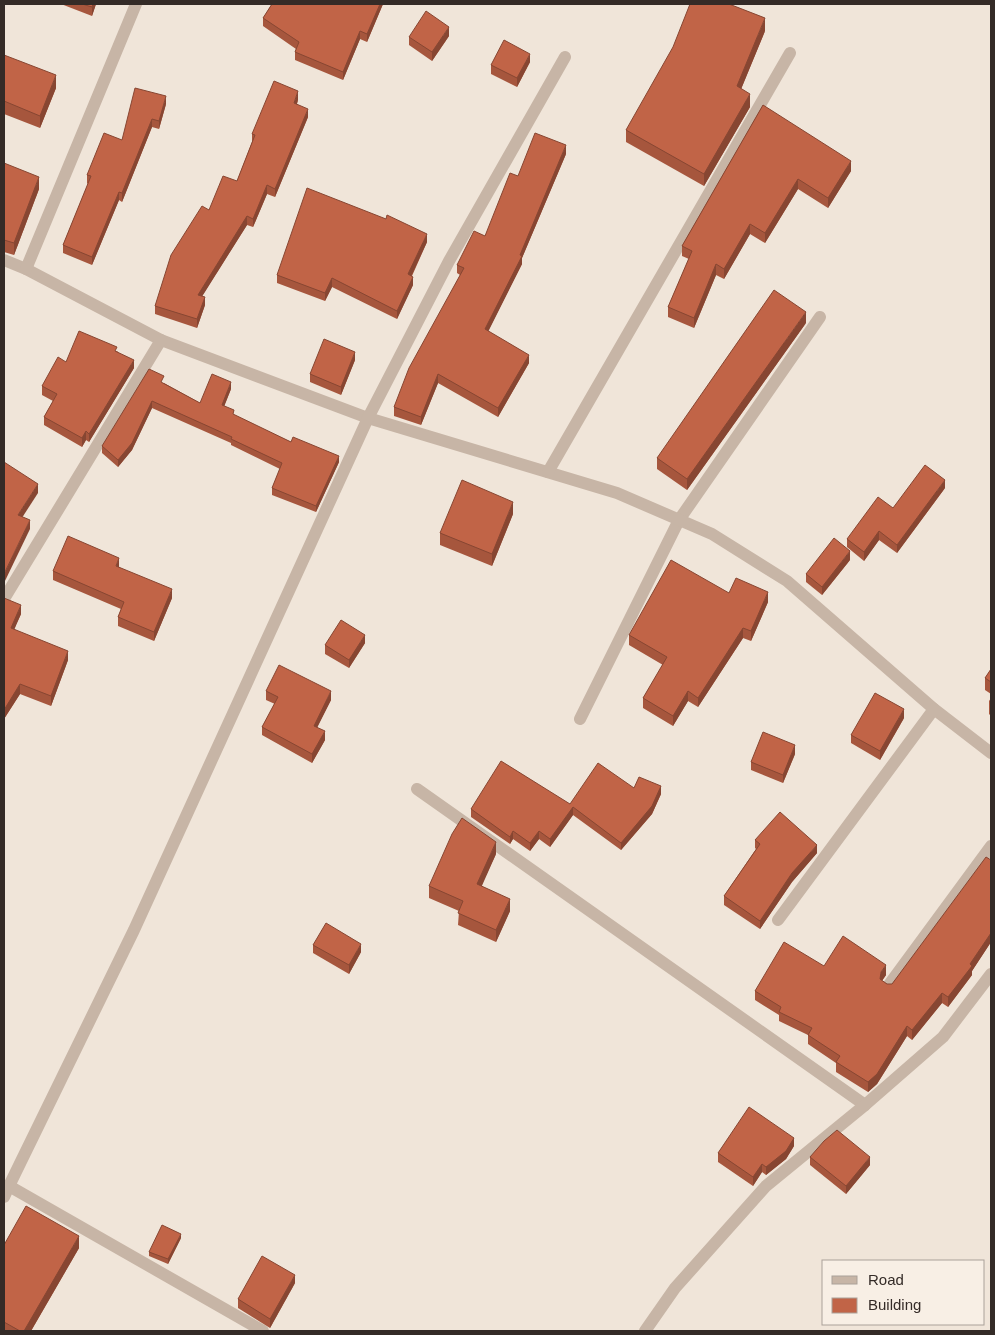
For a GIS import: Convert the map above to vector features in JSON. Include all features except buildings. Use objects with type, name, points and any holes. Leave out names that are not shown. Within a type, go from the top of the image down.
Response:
[{"type":"street","points":[[26,269],[136,4]]},
{"type":"street","points":[[548,472],[790,53]]},
{"type":"street","points":[[263,1331],[7,1191],[134,930],[368,418],[449,261],[565,57]]},
{"type":"street","points":[[4,260],[26,269],[161,340],[368,418],[617,493],[712,534],[787,581],[934,709],[991,753]]},
{"type":"street","points":[[580,720],[678,520],[820,318]]},
{"type":"street","points":[[4,599],[161,340]]},
{"type":"street","points":[[778,920],[934,709]]},
{"type":"street","points":[[417,789],[865,1105]]},
{"type":"street","points":[[888,986],[991,846]]},
{"type":"street","points":[[645,1331],[675,1288],[766,1186],[865,1105],[943,1037],[991,974]]}]
